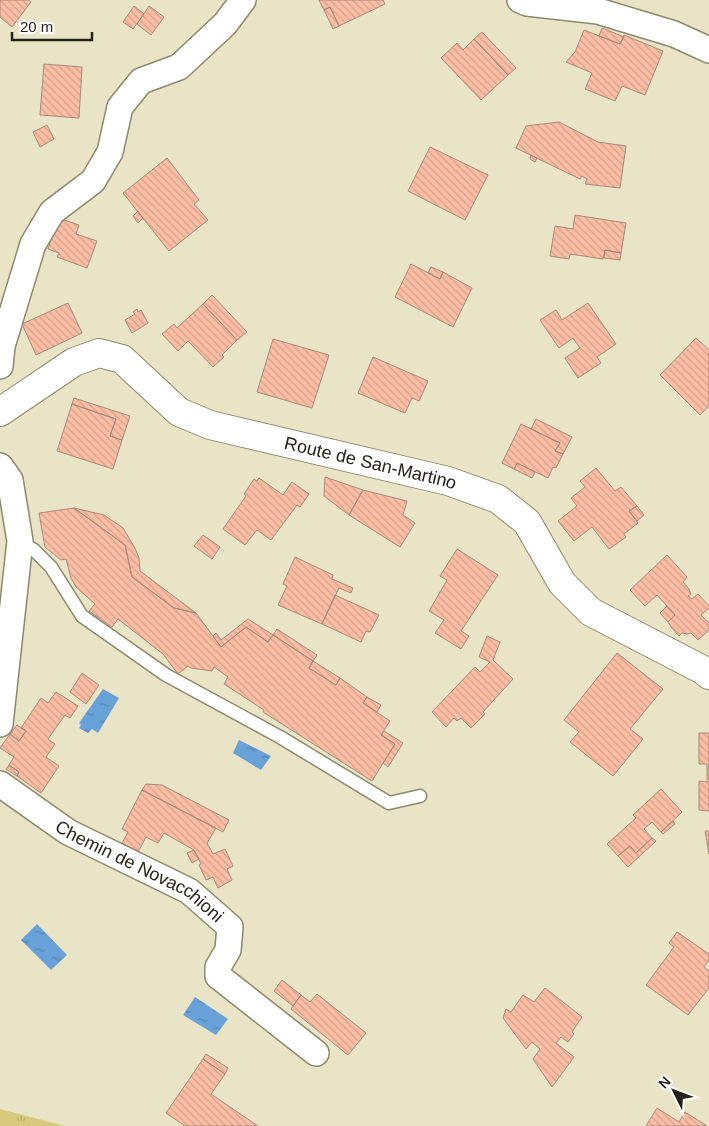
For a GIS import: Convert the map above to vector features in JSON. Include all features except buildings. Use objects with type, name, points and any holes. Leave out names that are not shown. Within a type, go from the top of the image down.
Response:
[{"type":"street","points":[[0,366],[2,346],[33,244],[52,212],[93,181],[110,152],[120,107],[141,81],[179,67],[225,24],[243,0]]},
{"type":"street","points":[[520,0],[527,3],[598,11],[674,34],[709,50]]},
{"type":"street","name":"Route de San-Martino","points":[[1,406],[74,362],[98,353],[122,359],[179,412],[210,425],[448,481],[498,499],[526,522],[562,583],[590,612],[703,670],[709,675]]},
{"type":"street","points":[[0,466],[10,480],[20,541],[0,724]]},
{"type":"street","name":"Chemin de Novacchioni","points":[[0,784],[68,832],[189,891],[230,927],[228,950],[218,967],[218,976],[316,1053]]},
{"type":"lane","points":[[20,541],[34,550],[51,567],[82,616],[166,675],[280,737],[389,803],[420,796]]},
{"type":"green space","points":[[0,1109],[65,1126],[0,1126]]},
{"type":"water","points":[[103,689],[119,698],[98,733],[92,729],[88,733],[79,728],[81,725],[79,723]]},
{"type":"water","points":[[239,740],[271,756],[261,770],[233,753]]},
{"type":"water","points":[[37,924],[67,955],[51,970],[21,940]]},
{"type":"water","points":[[195,997],[228,1019],[216,1035],[183,1015]]}]
